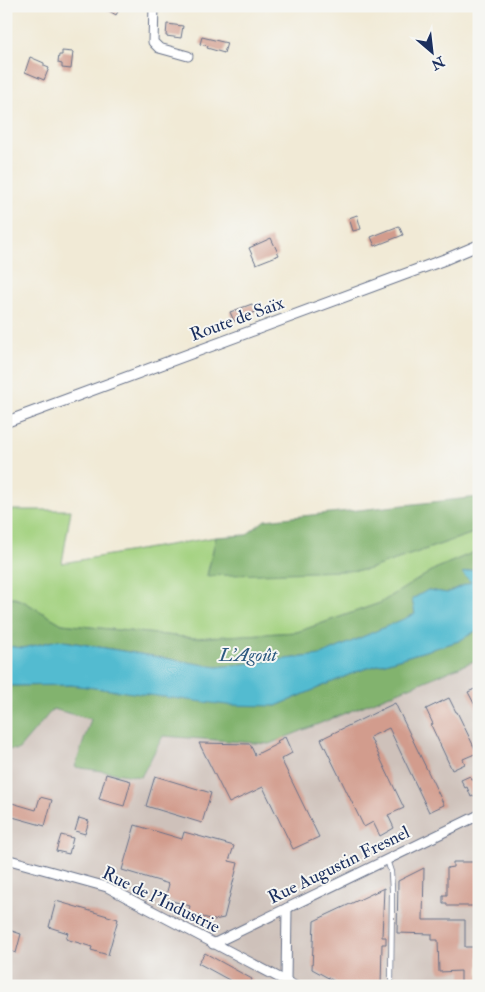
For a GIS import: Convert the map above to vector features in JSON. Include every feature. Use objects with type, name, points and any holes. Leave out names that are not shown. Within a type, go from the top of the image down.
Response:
[{"type":"street","points":[[154,6],[153,42],[159,48],[188,56]]},
{"type":"street","name":"Route de Saïx","points":[[6,422],[479,245]]},
{"type":"street","name":"Rue Augustin Fresnel","points":[[213,944],[479,815]]},
{"type":"street","name":"Rue de l'Industrie","points":[[6,858],[106,887],[295,986]]},
{"type":"street","points":[[286,981],[287,908]]},
{"type":"lane","points":[[387,860],[391,872],[392,890],[391,986]]},
{"type":"shaded area","points":[[479,654],[479,986],[6,986],[6,698],[91,718]]},
{"type":"green space","points":[[479,497],[479,531],[366,570],[207,576],[216,537],[246,535],[265,520]]},
{"type":"green space","points":[[6,510],[71,510],[62,563],[216,537],[207,575],[366,570],[479,531],[479,550],[435,569],[380,603],[297,632],[194,638],[62,624],[23,601],[6,595]]},
{"type":"green space","points":[[479,550],[479,568],[463,573],[472,582],[446,593],[428,590],[412,599],[416,614],[321,655],[217,667],[58,640],[23,648],[6,646],[6,596],[23,601],[62,624],[194,638],[297,632],[380,603],[435,569]]},
{"type":"green space","points":[[479,629],[479,659],[269,744],[163,736],[141,777],[75,767],[91,719],[53,709],[18,750],[6,749],[6,686],[71,685],[276,706],[358,671],[459,641]]},
{"type":"water","points":[[479,568],[479,629],[459,641],[358,671],[276,706],[227,705],[71,685],[6,686],[6,646],[23,648],[58,640],[217,667],[321,655],[415,614],[412,599],[428,590],[447,593],[471,582],[462,573]]},
{"type":"building","points":[[101,6],[121,6],[116,15]]},
{"type":"building","points":[[167,24],[183,26],[181,38],[166,36]]},
{"type":"building","points":[[202,37],[227,43],[224,53],[200,44]]},
{"type":"building","points":[[62,51],[73,52],[71,69],[62,68],[62,64],[58,63],[59,55],[62,55]]},
{"type":"building","points":[[30,57],[44,63],[44,66],[49,68],[44,80],[25,72]]},
{"type":"building","points":[[357,215],[361,229],[353,231],[349,218]]},
{"type":"building","points":[[399,226],[403,235],[375,246],[371,237]]},
{"type":"building","points":[[271,238],[279,255],[256,264],[249,248]]},
{"type":"building","points":[[252,304],[256,312],[247,315],[248,317],[234,321],[230,312]]},
{"type":"building","points":[[479,687],[479,713],[468,692]]},
{"type":"building","points":[[449,698],[477,753],[463,759],[465,764],[452,770],[431,725],[433,724],[426,709]]},
{"type":"building","points":[[395,703],[444,805],[429,812],[389,728],[370,737],[404,808],[388,815],[394,828],[380,836],[373,822],[364,827],[321,739]]},
{"type":"building","points":[[285,737],[292,753],[281,759],[319,837],[293,849],[263,787],[229,803],[199,743],[250,744],[255,755],[279,743],[277,741]]},
{"type":"building","points":[[106,774],[131,781],[124,806],[99,799]]},
{"type":"building","points":[[155,776],[211,793],[202,823],[146,806]]},
{"type":"building","points":[[470,776],[479,789],[479,793],[471,797],[467,787],[465,788],[461,780]]},
{"type":"building","points":[[40,797],[52,800],[45,826],[9,816],[12,803],[36,810]]},
{"type":"building","points":[[79,818],[89,821],[85,834],[75,831]]},
{"type":"building","points":[[135,825],[182,839],[184,832],[234,846],[229,861],[238,863],[224,918],[214,920],[188,913],[190,906],[165,899],[169,884],[122,870]]},
{"type":"building","points":[[61,835],[73,838],[69,854],[56,851]]},
{"type":"building","points":[[453,862],[479,862],[479,906],[447,906],[447,903],[443,903],[443,895],[447,895],[447,868],[453,867]]},
{"type":"building","points":[[424,868],[423,920],[465,920],[465,947],[479,947],[479,986],[461,986],[461,971],[439,972],[438,940],[432,940],[432,934],[397,933],[398,881]]},
{"type":"building","points":[[384,888],[382,937],[386,937],[386,944],[382,944],[381,986],[343,986],[312,969],[314,921]]},
{"type":"building","points":[[56,901],[118,919],[108,955],[91,950],[92,947],[66,939],[68,933],[49,927]]},
{"type":"building","points":[[6,929],[21,934],[16,953],[6,949]]},
{"type":"building","points":[[205,953],[252,979],[249,986],[240,986],[198,963]]},
{"type":"water label","name":"L'Agoût","points":[[248,655]]}]
